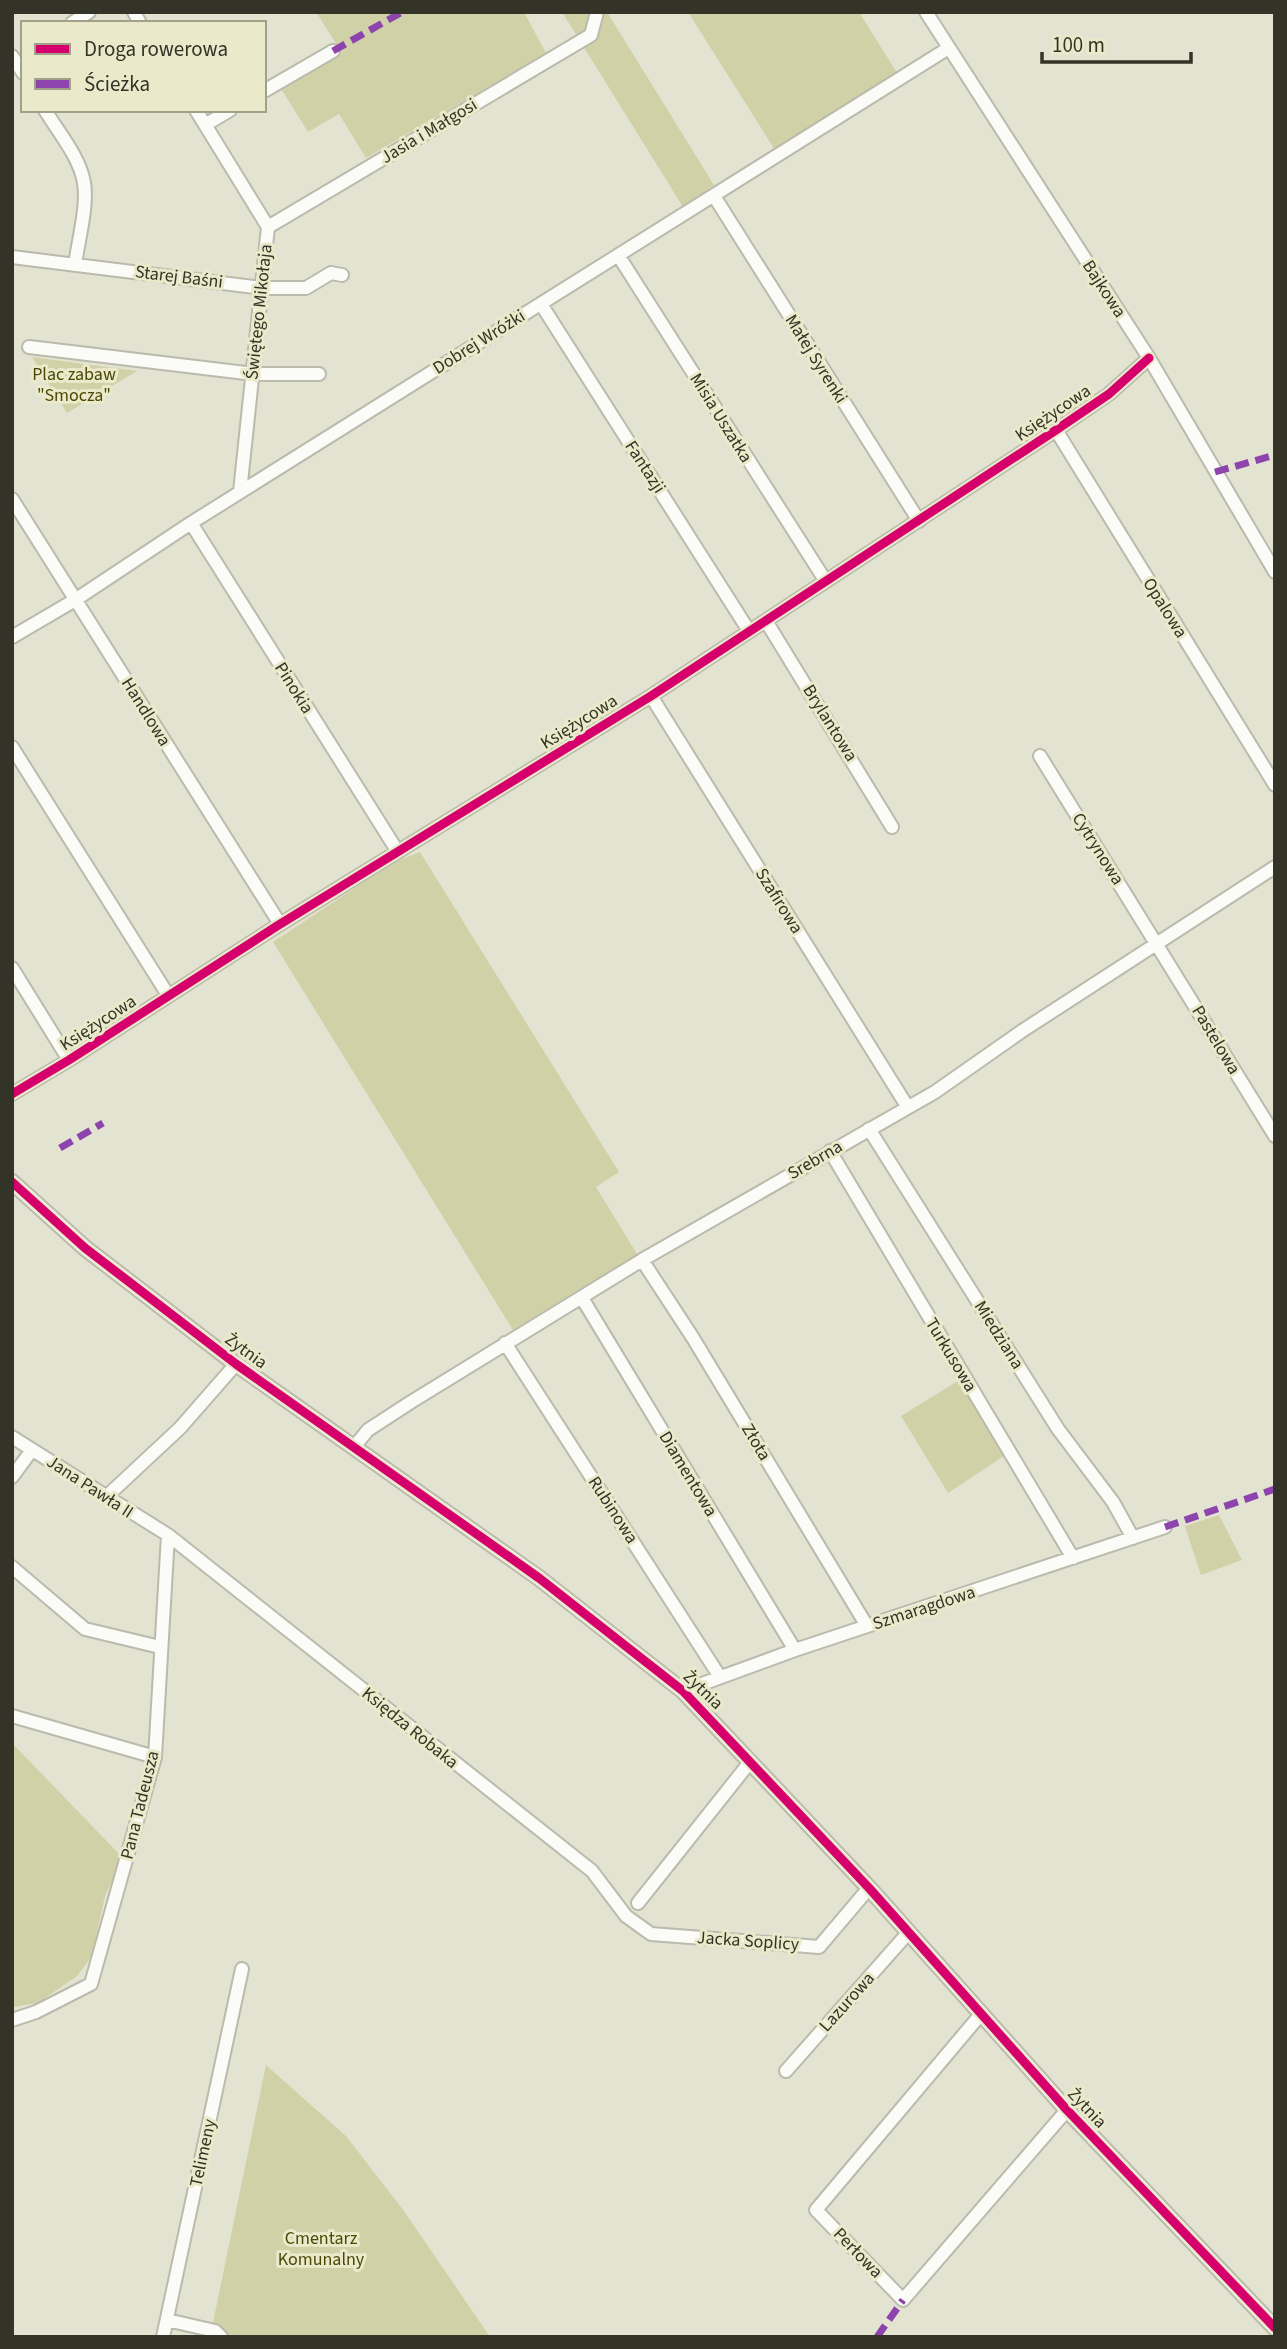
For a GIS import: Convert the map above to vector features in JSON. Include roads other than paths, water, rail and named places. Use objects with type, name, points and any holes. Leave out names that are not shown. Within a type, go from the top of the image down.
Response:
[{"type":"street","name":"Jasia i Małgosi","points":[[268,227],[591,35],[597,12]]},
{"type":"street","name":"Bajkowa","points":[[926,12],[947,49],[1149,358],[1275,572]]},
{"type":"street","name":"Dobrej Wróżki","points":[[12,637],[75,600],[240,492],[947,49]]},
{"type":"street","points":[[266,90],[333,51]]},
{"type":"street","points":[[46,112],[79,167],[84,182],[85,194],[75,265]]},
{"type":"street","name":"Świętego Mikołaja","points":[[197,112],[268,227],[240,492]]},
{"type":"street","points":[[205,125],[227,112]]},
{"type":"street","name":"Małej Syrenki","points":[[714,196],[919,522]]},
{"type":"street","name":"Misia Uszatka","points":[[618,255],[825,580]]},
{"type":"street","name":"Starej Baśni","points":[[12,257],[262,288],[306,288],[331,273],[342,275]]},
{"type":"street","name":"Fantazji","points":[[541,304],[749,631]]},
{"type":"street","points":[[29,347],[254,374],[319,373]]},
{"type":"street","name":"Księżycowa","points":[[12,1094],[280,924],[651,696],[1056,430],[1109,394],[1149,358]]},
{"type":"street","name":"Opalowa","points":[[1056,430],[1275,785]]},
{"type":"street","name":"Handlowa","points":[[12,499],[280,924]]},
{"type":"street","name":"Pinokia","points":[[191,523],[398,852]]},
{"type":"street","name":"Brylantowa","points":[[766,621],[892,827]]},
{"type":"street","name":"Szafirowa","points":[[651,696],[907,1106]]},
{"type":"street","points":[[12,747],[168,995]]},
{"type":"street","name":"Cytrynowa","points":[[1040,756],[1157,943]]},
{"type":"street","name":"Srebrna","points":[[354,1447],[368,1430],[505,1343],[642,1260],[935,1092],[1022,1031],[1275,867]]},
{"type":"street","name":"Pastelowa","points":[[1157,943],[1275,1136]]},
{"type":"street","points":[[12,968],[69,1060]]},
{"type":"street","name":"Miedziana","points":[[869,1129],[1058,1429],[1113,1503],[1133,1538]]},
{"type":"street","name":"Turkusowa","points":[[830,1151],[1073,1558]]},
{"type":"street","name":"Żytnia","points":[[12,1182],[85,1248],[236,1364],[539,1578],[683,1690],[869,1888],[1067,2110],[1275,2328]]},
{"type":"street","name":"Złota","points":[[642,1260],[693,1338],[867,1626]]},
{"type":"street","name":"Diamentowa","points":[[582,1298],[795,1650]]},
{"type":"street","name":"Rubinowa","points":[[505,1343],[720,1677]]},
{"type":"street","points":[[106,1497],[180,1429],[236,1364]]},
{"type":"street","name":"Jana Pawła II","points":[[12,1437],[168,1535]]},
{"type":"street","points":[[12,1477],[32,1450]]},
{"type":"street","name":"Szmaragdowa","points":[[683,1690],[1165,1527]]},
{"type":"street","name":"Pana Tadeusza","points":[[12,2020],[36,2012],[91,1984],[155,1757],[168,1535]]},
{"type":"street","name":"Księdza Robaka","points":[[168,1535],[592,1871],[626,1916],[643,1929]]},
{"type":"street","points":[[12,1567],[85,1629],[160,1647]]},
{"type":"street","points":[[12,1716],[155,1757]]},
{"type":"street","points":[[638,1903],[750,1762]]},
{"type":"street","name":"Jacka Soplicy","points":[[643,1929],[652,1934],[819,1947],[869,1888]]},
{"type":"street","name":"Lazurowa","points":[[786,2071],[908,1933]]},
{"type":"street","name":"Telimeny","points":[[163,2337],[242,1969]]},
{"type":"street","name":"Perłowa","points":[[981,2014],[816,2210],[903,2300],[1067,2110]]},
{"type":"street","points":[[167,2320],[215,2330],[221,2337]]},
{"type":"park label","name":"Plac zabaw \"Smocza\"","points":[[74,384]]},
{"type":"park label","name":"Cmentarz Komunalny","points":[[321,2248]]}]
